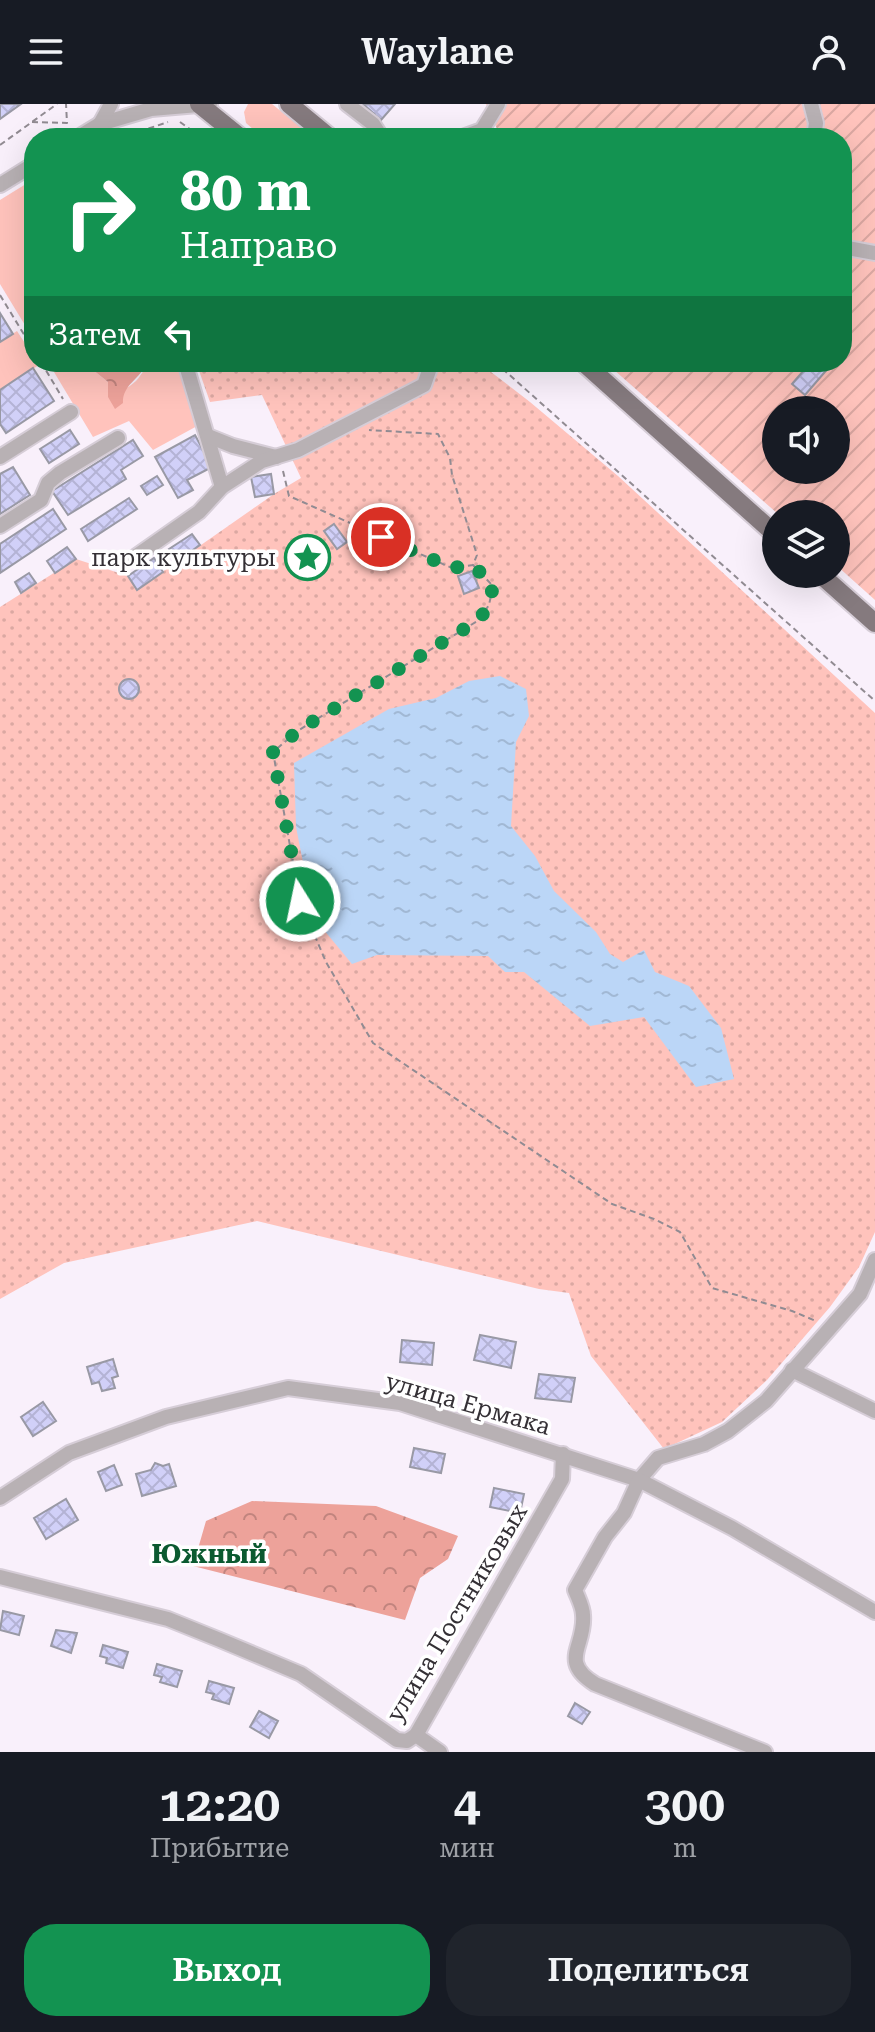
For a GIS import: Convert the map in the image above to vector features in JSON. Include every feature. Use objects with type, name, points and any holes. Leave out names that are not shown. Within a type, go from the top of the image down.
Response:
[{"type":"main road","points":[[289,104],[318,128]]},
{"type":"main road","points":[[204,105],[230,128]]},
{"type":"main road","points":[[594,372],[762,522]]},
{"type":"main road","points":[[836,588],[875,623]]},
{"type":"street","points":[[103,128],[111,104]]},
{"type":"street","points":[[347,104],[376,128]]},
{"type":"street","points":[[483,128],[498,104]]},
{"type":"street","points":[[811,104],[815,128]]},
{"type":"street","points":[[109,128],[151,109],[204,105]]},
{"type":"street","points":[[0,185],[24,170]]},
{"type":"street","points":[[852,249],[875,253]]},
{"type":"street","points":[[188,372],[222,487]]},
{"type":"street","points":[[132,559],[199,512],[222,487],[262,461],[298,450],[424,385],[429,372]]},
{"type":"street","points":[[0,457],[71,412]]},
{"type":"street","points":[[208,436],[233,446],[279,457]]},
{"type":"street","points":[[0,526],[41,500],[48,483],[60,473],[118,438]]},
{"type":"street","points":[[765,1752],[595,1684],[582,1676],[576,1666],[575,1652],[584,1616],[575,1590],[605,1537],[624,1513],[639,1480],[658,1458],[704,1444],[728,1431],[766,1401],[860,1294],[875,1260]]},
{"type":"street","points":[[792,1370],[875,1411]]},
{"type":"street","name":"улица Ермака","points":[[0,1498],[69,1453],[166,1417],[288,1388],[400,1403],[639,1480],[732,1528],[875,1612]]},
{"type":"street","name":"улица Постниковых","points":[[0,1577],[168,1619],[301,1674],[397,1740],[407,1741],[416,1735],[562,1479],[563,1454]]},
{"type":"street","points":[[416,1735],[440,1752]]},
{"type":"path","points":[[0,145],[57,104]]},
{"type":"path","points":[[31,122],[67,123],[66,104]]},
{"type":"path","points":[[149,128],[176,119],[188,128]]},
{"type":"path","points":[[0,295],[24,335]]},
{"type":"path","points":[[47,372],[71,412]]},
{"type":"path","points":[[506,372],[875,701]]},
{"type":"path","points":[[371,430],[438,434],[450,458],[452,475],[477,555],[473,565]]},
{"type":"path","points":[[279,457],[289,496],[452,568],[473,565]]},
{"type":"path","points":[[473,565],[493,586],[489,605],[479,620],[299,730],[273,752],[300,901],[326,962],[373,1043],[612,1204],[680,1232],[712,1288],[792,1311],[830,1327]]},
{"type":"shaded area","points":[[248,104],[272,104],[302,128],[252,128],[246,123],[244,112]]},
{"type":"shaded area","points":[[486,104],[875,104],[875,600],[850,578],[850,500],[762,500],[616,372],[852,372],[852,128],[497,128]]},
{"type":"shaded area","points":[[24,185],[24,324],[0,284],[0,200]]},
{"type":"shaded area","points":[[17,331],[24,342],[24,372],[28,372],[0,390],[0,342]]},
{"type":"shaded area","points":[[54,372],[96,372],[108,382],[108,397],[133,384],[142,372],[180,372],[199,425],[153,450],[129,421],[93,437]]},
{"type":"shaded area","points":[[200,372],[491,372],[618,476],[875,713],[875,1232],[859,1267],[830,1307],[767,1380],[722,1422],[664,1449],[591,1356],[569,1293],[539,1289],[257,1221],[64,1263],[0,1299],[0,607],[76,559],[128,576],[138,589],[301,478],[262,395],[210,402]]},
{"type":"green space","points":[[96,372],[141,372],[125,391],[123,403],[115,409],[108,397],[108,382]]},
{"type":"green space","points":[[252,1501],[376,1506],[458,1536],[448,1559],[420,1578],[405,1620],[193,1566],[206,1521]]},
{"type":"water","points":[[500,676],[526,689],[529,716],[516,742],[511,826],[535,856],[554,891],[596,932],[610,954],[623,962],[644,950],[655,972],[689,986],[721,1028],[734,1079],[696,1087],[644,1017],[590,1026],[524,972],[505,972],[488,956],[377,955],[352,964],[314,918],[296,827],[294,763],[389,709],[436,698],[469,681]]},
{"type":"building","points":[[0,104],[21,104],[0,119]]},
{"type":"building","points":[[363,104],[395,104],[381,120]]},
{"type":"building","points":[[0,313],[13,334],[0,342]]},
{"type":"building","points":[[27,372],[36,372],[54,401],[6,433],[0,424],[0,390]]},
{"type":"building","points":[[802,372],[825,372],[805,395],[792,384]]},
{"type":"building","points":[[70,430],[79,444],[49,463],[40,449]]},
{"type":"building","points":[[195,435],[212,467],[187,480],[193,490],[178,498],[155,457]]},
{"type":"building","points":[[133,440],[143,456],[121,470],[126,479],[68,515],[52,491]]},
{"type":"building","points":[[13,467],[30,495],[0,514],[0,474]]},
{"type":"building","points":[[271,474],[274,494],[255,497],[251,477]]},
{"type":"building","points":[[157,476],[163,485],[147,495],[141,486]]},
{"type":"building","points":[[129,498],[137,509],[88,541],[81,529]]},
{"type":"building","points":[[53,509],[66,529],[0,573],[0,544]]},
{"type":"building","points":[[334,524],[347,542],[337,549],[324,531]]},
{"type":"building","points":[[192,534],[200,545],[177,561],[169,549]]},
{"type":"building","points":[[67,547],[76,559],[55,573],[47,561]]},
{"type":"building","points":[[154,558],[163,572],[137,590],[128,576]]},
{"type":"building","points":[[472,571],[479,588],[464,594],[458,576]]},
{"type":"building","points":[[29,573],[36,583],[21,593],[15,582]]},
{"type":"building","points":[[129,679],[136,682],[139,689],[136,696],[129,699],[122,696],[119,689],[122,682]]},
{"type":"building","points":[[480,1335],[516,1342],[511,1368],[474,1360]]},
{"type":"building","points":[[402,1340],[434,1343],[432,1365],[400,1362]]},
{"type":"building","points":[[113,1359],[118,1376],[112,1378],[115,1388],[102,1391],[99,1382],[92,1384],[87,1367]]},
{"type":"building","points":[[539,1374],[575,1378],[571,1402],[535,1398]]},
{"type":"building","points":[[43,1402],[56,1421],[33,1436],[21,1417]]},
{"type":"building","points":[[414,1448],[445,1454],[441,1473],[410,1467]]},
{"type":"building","points":[[155,1463],[163,1466],[169,1464],[176,1486],[142,1496],[136,1474],[151,1470]]},
{"type":"building","points":[[114,1465],[122,1485],[106,1491],[98,1472]]},
{"type":"building","points":[[494,1488],[524,1494],[520,1513],[490,1507]]},
{"type":"building","points":[[66,1499],[78,1520],[46,1539],[34,1518]]},
{"type":"building","points":[[3,1611],[24,1616],[19,1635],[0,1630]]},
{"type":"building","points":[[56,1630],[77,1633],[71,1653],[51,1646]]},
{"type":"building","points":[[103,1645],[128,1652],[123,1668],[106,1663],[107,1658],[100,1656]]},
{"type":"building","points":[[157,1664],[182,1671],[177,1687],[160,1682],[162,1677],[154,1675]]},
{"type":"building","points":[[209,1681],[234,1688],[229,1704],[212,1699],[214,1694],[206,1692]]},
{"type":"building","points":[[575,1703],[590,1712],[582,1724],[568,1716]]},
{"type":"building","points":[[259,1711],[278,1721],[269,1738],[250,1727]]},
{"type":"place","name":"парк культуры","points":[[307,558]]},
{"type":"district","name":"Южный","points":[[209,1554]]},
{"type":"route","points":[[300,901],[273,752],[299,730],[479,620],[489,605],[493,586],[473,565],[452,568],[381,537]]}]
